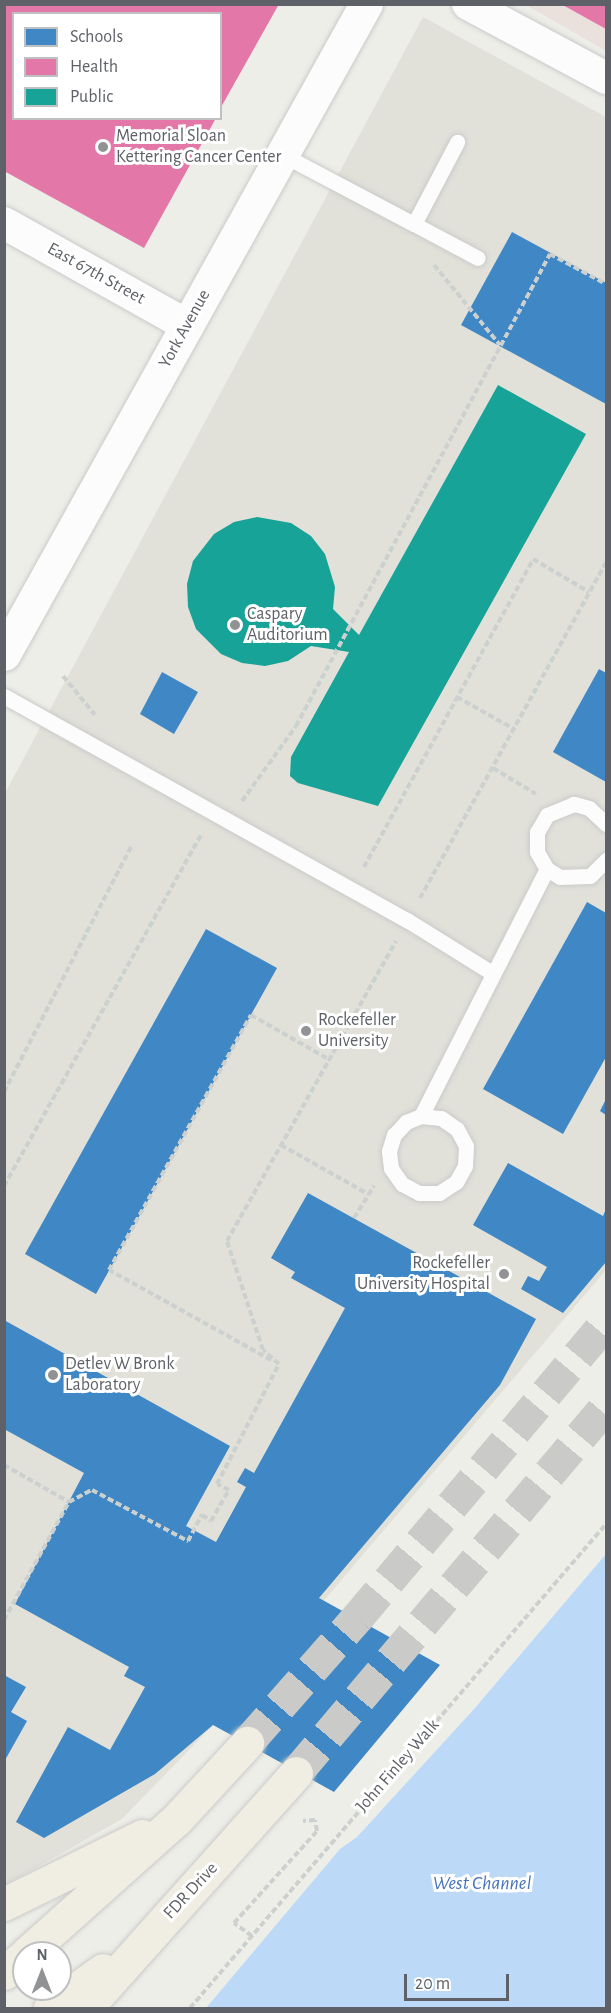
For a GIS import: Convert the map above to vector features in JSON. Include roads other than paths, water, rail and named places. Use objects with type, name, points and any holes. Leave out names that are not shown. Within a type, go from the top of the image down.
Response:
[{"type":"highway","points":[[41,1941],[176,1820],[247,1743]]},
{"type":"highway","name":"FDR Drive","points":[[86,2008],[296,1773]]},
{"type":"highway","points":[[4,1904],[176,1820]]},
{"type":"highway","points":[[50,2008],[146,1940]]},
{"type":"main road","name":"York Avenue","points":[[4,654],[366,4]]},
{"type":"street","points":[[468,4],[606,78]]},
{"type":"street","name":"East 67th Street","points":[[4,223],[188,326]]},
{"type":"lane","points":[[414,224],[458,142]]},
{"type":"lane","points":[[283,155],[478,258]]},
{"type":"lane","points":[[4,696],[407,920],[492,974]]},
{"type":"lane","points":[[606,824],[589,808],[574,804],[547,815],[537,832],[537,852],[547,869],[575,879],[590,876],[606,860]]},
{"type":"lane","points":[[421,1116],[441,1118],[457,1129],[466,1146],[465,1166],[456,1182],[438,1193],[419,1193],[402,1184],[391,1168],[389,1151],[394,1135],[406,1122],[421,1116],[547,869]]},
{"type":"water","name":"West Channel","points":[[606,1554],[606,2008],[206,2008],[340,1849],[357,1837],[475,1708]]},
{"type":"tunnel","points":[[247,1743],[357,1618],[606,1322]]},
{"type":"tunnel","points":[[296,1773],[606,1406]]},
{"type":"place","name":"Memorial Sloan Kettering Cancer Center","points":[[103,147]]},
{"type":"place","name":"Caspary Auditorium","points":[[235,625]]},
{"type":"place","name":"Rockefeller University","points":[[306,1031]]},
{"type":"place","name":"Rockefeller University Hospital","points":[[504,1274]]},
{"type":"place","name":"Detlev W Bronk Laboratory","points":[[53,1375]]}]
